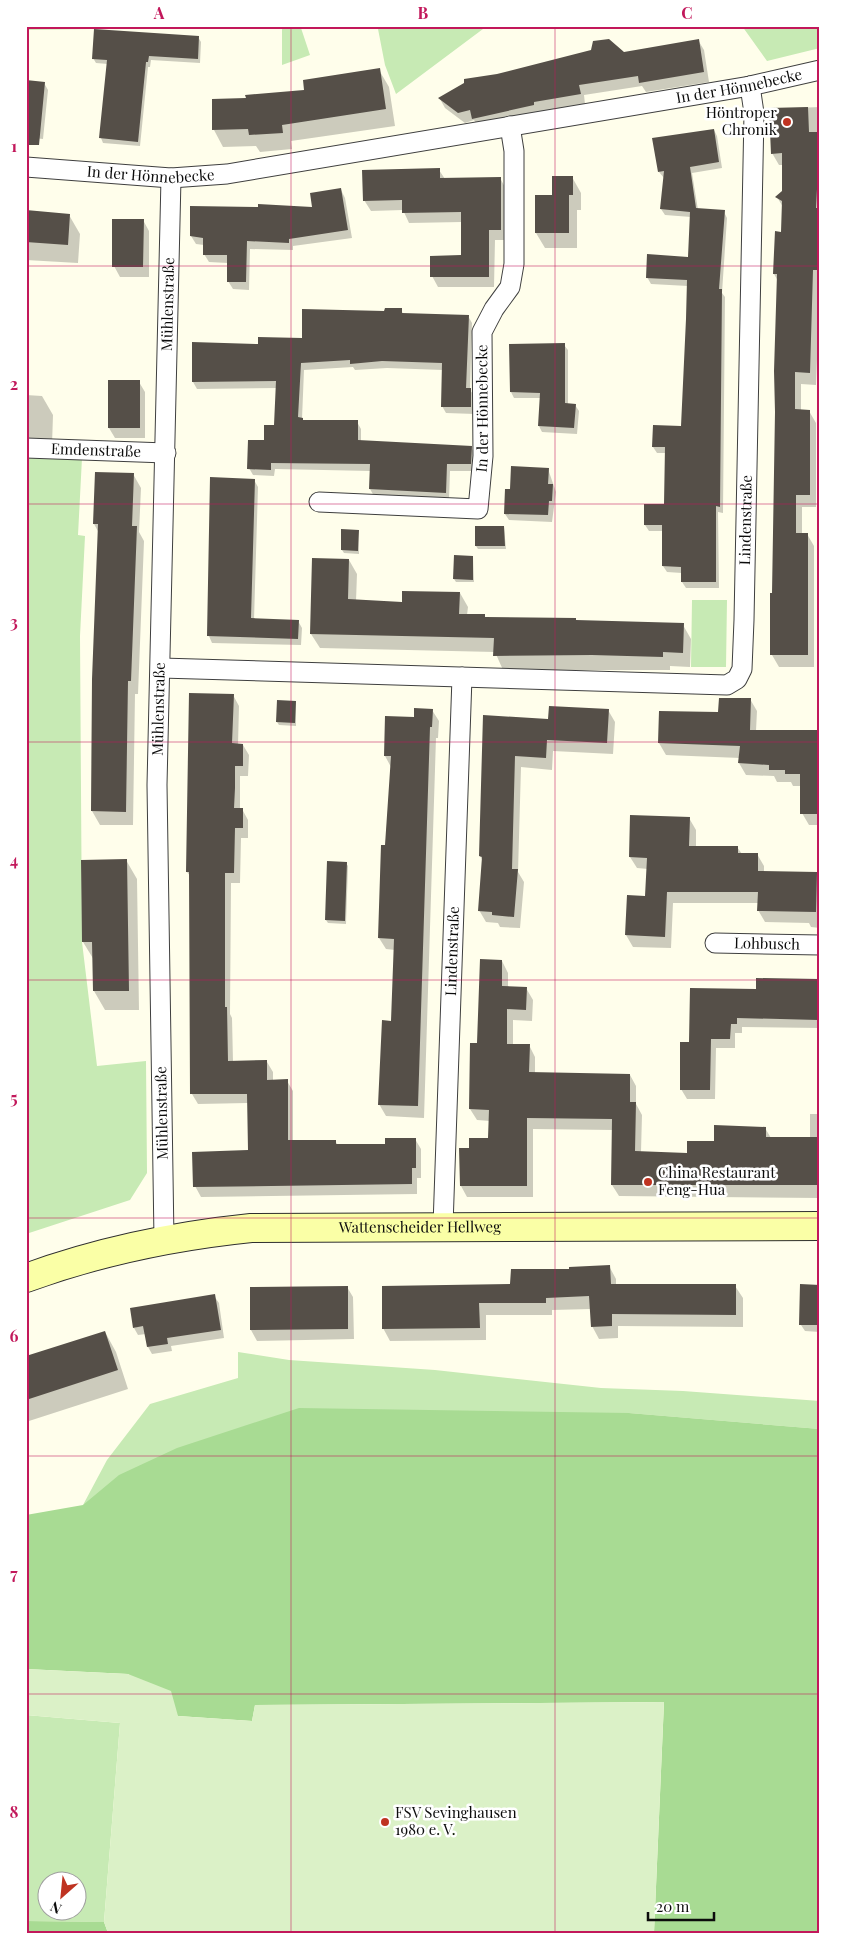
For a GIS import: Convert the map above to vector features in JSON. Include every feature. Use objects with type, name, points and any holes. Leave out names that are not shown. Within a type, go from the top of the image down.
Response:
[{"type":"main road","name":"Wattenscheider Hellweg","points":[[26,1278],[103,1252],[164,1239],[251,1228],[820,1226]]},
{"type":"street","name":"In der Hönnebecke","points":[[26,168],[171,178],[227,174],[291,165],[750,86],[820,70]]},
{"type":"street","name":"Lindenstraße","points":[[160,668],[727,685],[737,678],[742,669],[744,620],[754,113],[750,86]]},
{"type":"street","name":"In der Hönnebecke","points":[[319,502],[478,509],[483,456],[482,332],[494,309],[510,287],[514,264],[514,151],[510,126]]},
{"type":"street","name":"Mühlenstraße","points":[[164,1239],[157,861],[171,178]]},
{"type":"street","name":"Emdenstraße","points":[[26,448],[166,453]]},
{"type":"street","name":"Lindenstraße","points":[[443,1226],[462,677]]},
{"type":"street","name":"Lohbusch","points":[[715,943],[820,945]]},
{"type":"green space","points":[[26,26],[282,26],[26,30]]},
{"type":"green space","points":[[282,26],[487,26],[396,94],[385,65],[378,29],[301,28],[310,55],[282,65]]},
{"type":"green space","points":[[742,26],[820,26],[820,48],[767,61]]},
{"type":"green space","points":[[26,456],[82,458],[78,535],[85,536],[80,636],[82,942],[97,1066],[146,1061],[147,1173],[130,1200],[26,1234]]},
{"type":"green space","points":[[692,600],[727,600],[726,667],[691,667]]},
{"type":"green space","points":[[238,1352],[289,1360],[435,1370],[601,1388],[683,1391],[820,1401],[820,1429],[629,1413],[83,1505],[107,1460],[150,1404],[238,1378]]},
{"type":"green space","points":[[299,1408],[629,1413],[820,1429],[820,1933],[654,1933],[664,1702],[255,1705],[252,1721],[178,1716],[128,1674],[26,1669],[26,1515],[83,1505],[119,1475],[177,1448]]},
{"type":"green space","name":"FSV Sevinghausen 1980 e. V.","points":[[26,1669],[128,1674],[171,1691],[178,1716],[252,1721],[255,1705],[664,1702],[654,1933],[108,1933],[104,1922],[120,1723],[26,1715]]},
{"type":"green space","points":[[26,1715],[120,1723],[104,1922],[88,1922],[88,1872],[38,1872],[38,1921],[26,1921]]},
{"type":"green space","points":[[26,1921],[104,1922],[108,1933],[26,1933]]},
{"type":"building","points":[[94,29],[199,36],[198,59],[149,56],[148,62],[146,62],[138,142],[99,138],[107,60],[92,59]]},
{"type":"building","points":[[609,39],[624,52],[699,39],[704,72],[639,83],[638,76],[579,85],[581,94],[534,102],[534,105],[472,119],[470,110],[458,113],[438,98],[464,83],[464,79],[497,74],[591,50],[593,41]]},
{"type":"building","points":[[380,68],[386,109],[282,125],[283,133],[249,135],[248,129],[212,130],[212,99],[246,98],[245,95],[304,90],[303,80]]},
{"type":"building","points":[[26,80],[45,82],[39,145],[26,145]]},
{"type":"building","points":[[808,107],[809,132],[820,132],[816,208],[820,208],[820,270],[813,270],[810,373],[795,372],[795,409],[810,410],[810,495],[796,495],[796,533],[808,533],[808,655],[770,655],[777,274],[773,274],[775,231],[781,232],[782,201],[775,197],[782,191],[782,153],[771,154],[769,108]]},
{"type":"building","points":[[714,129],[719,162],[690,167],[696,208],[725,210],[719,289],[722,289],[720,507],[716,506],[716,582],[681,582],[681,567],[662,566],[662,525],[644,525],[644,504],[664,504],[665,447],[652,447],[653,425],[681,426],[687,280],[646,278],[647,254],[688,257],[690,212],[660,209],[664,171],[658,172],[652,138]]},
{"type":"building","points":[[440,168],[440,178],[501,177],[501,230],[489,230],[489,277],[430,277],[430,256],[461,255],[461,212],[402,213],[402,200],[363,201],[362,170]]},
{"type":"building","points":[[552,176],[573,176],[573,195],[569,195],[569,233],[535,233],[535,195],[552,195]]},
{"type":"building","points":[[341,188],[348,230],[289,239],[289,243],[247,241],[246,282],[227,282],[227,255],[203,255],[203,238],[190,236],[190,206],[258,207],[258,204],[312,207],[310,193]]},
{"type":"building","points":[[26,210],[70,214],[68,245],[26,242]]},
{"type":"building","points":[[112,219],[144,219],[143,267],[112,267]]},
{"type":"building","points":[[385,308],[402,308],[402,313],[469,315],[466,388],[471,388],[471,407],[441,407],[442,363],[382,361],[350,364],[350,360],[301,363],[298,417],[303,418],[303,420],[358,420],[358,440],[472,446],[471,464],[447,464],[446,493],[369,489],[370,464],[271,463],[271,470],[247,469],[248,440],[264,440],[264,425],[274,425],[276,381],[192,382],[192,342],[258,344],[258,337],[302,338],[302,309],[384,311]]},
{"type":"building","points":[[565,343],[565,403],[576,404],[574,428],[538,426],[540,393],[510,392],[509,344]]},
{"type":"building","points":[[108,380],[140,380],[140,428],[108,428]]},
{"type":"building","points":[[511,466],[549,468],[548,484],[553,484],[552,501],[549,501],[548,515],[504,514],[505,489],[510,489]]},
{"type":"building","points":[[95,472],[134,473],[132,526],[137,526],[131,681],[128,681],[126,812],[91,811],[92,679],[98,524],[93,524]]},
{"type":"building","points":[[210,477],[255,479],[251,618],[299,620],[298,639],[207,636]]},
{"type":"building","points":[[475,526],[504,526],[505,546],[475,546]]},
{"type":"building","points":[[341,529],[359,530],[358,551],[341,550]]},
{"type":"building","points":[[454,555],[473,556],[473,580],[453,579]]},
{"type":"building","points":[[312,558],[349,559],[348,599],[402,602],[402,591],[460,592],[459,614],[485,614],[485,617],[576,618],[576,620],[684,623],[683,653],[663,652],[663,657],[592,655],[493,656],[494,638],[310,634]]},
{"type":"building","points":[[189,693],[234,694],[232,743],[243,744],[243,766],[235,766],[234,808],[243,808],[243,828],[235,828],[234,873],[225,873],[225,1007],[227,1007],[228,1061],[267,1060],[267,1080],[288,1079],[288,1140],[336,1140],[336,1144],[385,1144],[385,1138],[416,1138],[416,1168],[412,1168],[412,1184],[193,1187],[192,1152],[248,1150],[247,1094],[190,1094],[189,872],[186,872]]},
{"type":"building","points":[[719,698],[751,698],[750,730],[820,730],[820,814],[800,814],[800,774],[785,774],[785,770],[769,770],[769,765],[738,763],[740,746],[658,743],[659,711],[718,712]]},
{"type":"building","points":[[277,700],[296,701],[295,723],[276,722]]},
{"type":"building","points":[[549,706],[609,709],[607,743],[547,740],[546,758],[515,756],[512,869],[518,869],[514,917],[492,915],[492,912],[478,911],[482,857],[479,856],[483,715],[548,719]]},
{"type":"building","points":[[414,708],[433,709],[432,727],[430,727],[418,1106],[378,1105],[382,1020],[391,1021],[394,939],[378,938],[381,845],[385,845],[391,756],[384,756],[385,716],[414,717]]},
{"type":"building","points":[[630,815],[690,817],[689,846],[738,846],[738,853],[758,853],[758,871],[817,872],[816,912],[757,911],[758,892],[667,892],[665,937],[625,935],[627,895],[645,896],[647,858],[629,857]]},
{"type":"building","points":[[127,859],[129,991],[93,991],[92,942],[82,942],[81,860]]},
{"type":"building","points":[[327,861],[347,862],[345,921],[325,920]]},
{"type":"building","points":[[480,959],[502,960],[502,986],[527,987],[526,1010],[507,1009],[507,1044],[530,1044],[529,1072],[630,1074],[630,1102],[636,1102],[635,1151],[687,1153],[687,1141],[714,1141],[714,1125],[766,1127],[766,1137],[820,1137],[820,1185],[611,1185],[612,1119],[527,1118],[527,1186],[460,1186],[459,1148],[469,1148],[469,1138],[488,1138],[489,1110],[469,1109],[470,1043],[477,1043]]},
{"type":"building","points":[[756,978],[819,979],[818,1020],[737,1018],[737,1024],[731,1024],[730,1039],[711,1039],[710,1090],[680,1090],[680,1042],[689,1042],[690,988],[756,989]]},
{"type":"building","points":[[610,1265],[611,1284],[736,1284],[736,1315],[612,1314],[612,1326],[591,1327],[589,1296],[546,1298],[546,1303],[479,1303],[480,1328],[382,1329],[382,1286],[510,1284],[511,1269],[569,1269],[569,1267]]},
{"type":"building","points":[[800,1284],[820,1285],[820,1325],[799,1325]]},
{"type":"building","points":[[348,1286],[348,1329],[250,1330],[250,1287]]},
{"type":"building","points":[[215,1294],[221,1330],[167,1338],[168,1344],[147,1347],[143,1326],[133,1328],[130,1308]]},
{"type":"building","points":[[105,1331],[118,1370],[26,1400],[26,1356]]},
{"type":"place","name":"Höntroper Chronik","points":[[787,122]]},
{"type":"place","name":"China Restaurant Feng-Hua","points":[[648,1182]]},
{"type":"place","name":"FSV Sevinghausen 1980 e. V.","points":[[385,1822]]}]
